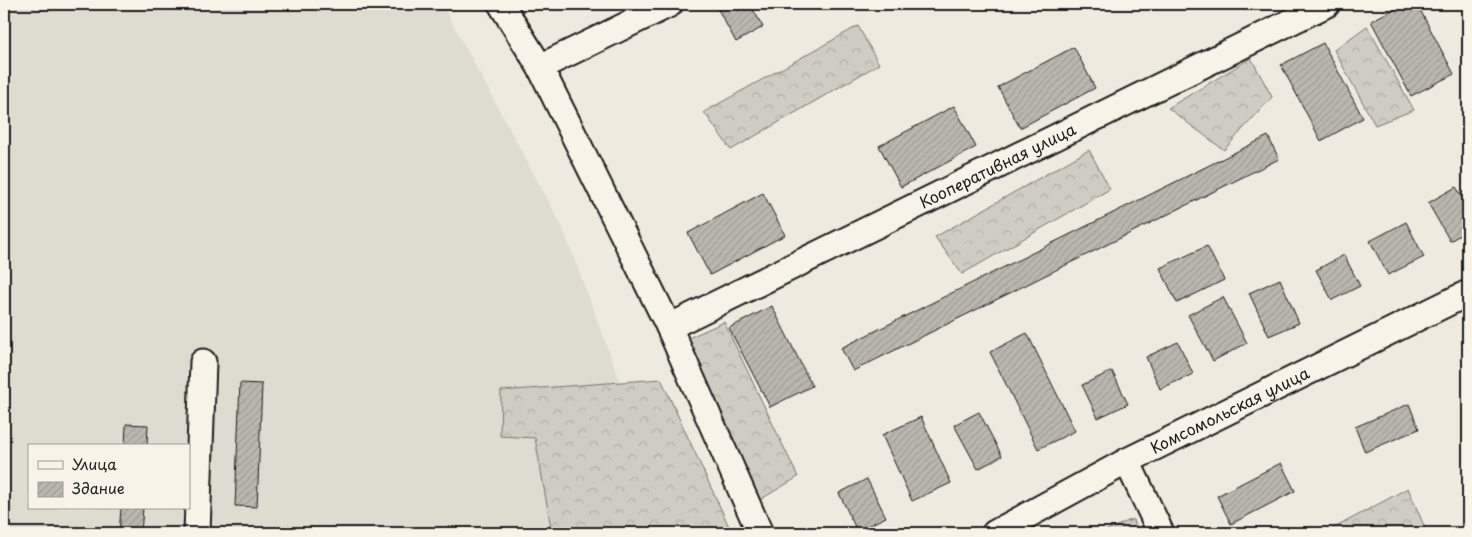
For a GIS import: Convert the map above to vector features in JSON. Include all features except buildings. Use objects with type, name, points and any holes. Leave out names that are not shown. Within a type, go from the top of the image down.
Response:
[{"type":"street","points":[[501,4],[540,67],[669,327],[760,533]]},
{"type":"street","points":[[540,67],[670,4]]},
{"type":"street","name":"Кооперативная улица","points":[[669,327],[1327,4]]},
{"type":"street","name":"Комсомольская улица","points":[[995,533],[1127,461],[1468,293]]},
{"type":"street","points":[[197,533],[203,362]]},
{"type":"street","points":[[1127,461],[1161,533]]},
{"type":"shaded area","points":[[4,4],[442,4],[562,226],[677,533],[4,533]]},
{"type":"green space","points":[[858,26],[879,64],[731,150],[704,112]]},
{"type":"green space","points":[[1367,26],[1414,110],[1375,125],[1334,50]]},
{"type":"green space","points":[[1251,58],[1272,97],[1224,150],[1168,108]]},
{"type":"green space","points":[[1089,150],[1110,189],[962,274],[935,237]]},
{"type":"green space","points":[[724,322],[798,477],[758,501],[684,340]]},
{"type":"green space","points":[[661,379],[732,533],[552,533],[535,438],[500,436],[501,391]]},
{"type":"green space","points":[[1408,488],[1427,533],[1325,533]]},
{"type":"green space","points":[[1133,519],[1140,533],[1100,533]]}]
